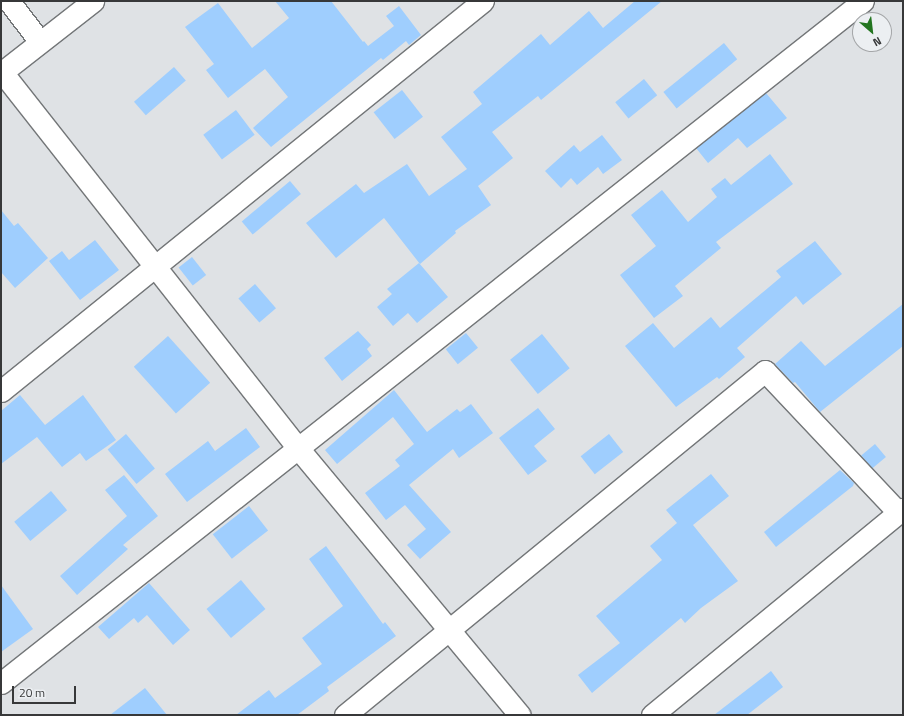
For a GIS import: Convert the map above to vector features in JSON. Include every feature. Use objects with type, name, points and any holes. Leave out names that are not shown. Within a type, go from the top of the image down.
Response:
[{"type":"street","points":[[9,1],[40,42]]},
{"type":"street","points":[[93,1],[2,73],[154,268],[298,448],[520,715]]},
{"type":"street","points":[[1,391],[483,1]]},
{"type":"street","points":[[1,683],[863,1]]},
{"type":"street","points":[[344,715],[450,631],[765,371],[901,511],[652,715]]},
{"type":"building","points":[[275,1],[331,1],[363,42],[364,41],[368,46],[394,26],[386,16],[399,6],[421,35],[409,45],[406,41],[383,60],[381,58],[271,147],[253,128],[288,97],[265,69],[228,98],[206,70],[214,64],[185,27],[218,3],[252,48],[289,18]]},
{"type":"building","points":[[635,1],[662,1],[541,100],[538,96],[492,132],[513,158],[478,186],[491,205],[455,231],[456,233],[420,264],[384,218],[336,258],[306,223],[356,184],[364,193],[407,164],[429,196],[467,169],[441,137],[482,104],[473,92],[541,34],[550,45],[589,11],[603,28]]},
{"type":"building","points":[[724,43],[737,59],[677,108],[663,92]]},
{"type":"building","points":[[174,67],[186,81],[146,115],[134,102]]},
{"type":"building","points":[[644,79],[657,95],[628,119],[615,102]]},
{"type":"building","points":[[402,90],[423,117],[395,139],[374,112]]},
{"type":"building","points":[[766,93],[787,118],[747,148],[738,138],[708,163],[696,148]]},
{"type":"building","points":[[236,110],[255,135],[222,159],[203,135]]},
{"type":"building","points":[[602,135],[622,160],[603,174],[598,167],[577,185],[571,178],[561,188],[545,171],[574,145],[580,152]]},
{"type":"building","points":[[770,154],[793,184],[716,242],[721,248],[675,286],[683,296],[654,318],[620,275],[656,246],[631,215],[662,190],[688,222],[717,197],[711,189],[725,178],[731,185]]},
{"type":"building","points":[[290,181],[301,194],[253,235],[242,221]]},
{"type":"building","points":[[1,210],[14,226],[18,223],[48,258],[15,288],[1,272]]},
{"type":"building","points":[[95,240],[119,270],[80,300],[49,261],[62,251],[69,260]]},
{"type":"building","points":[[815,241],[842,274],[803,305],[796,296],[737,348],[745,357],[719,379],[717,377],[676,407],[625,346],[653,323],[674,348],[711,317],[720,328],[781,277],[776,271]]},
{"type":"building","points":[[192,257],[206,275],[193,286],[179,267]]},
{"type":"building","points":[[419,263],[448,297],[417,323],[408,313],[393,326],[377,307],[392,294],[387,289]]},
{"type":"building","points":[[255,284],[276,308],[259,323],[238,298]]},
{"type":"building","points":[[903,304],[903,346],[820,412],[795,382],[793,383],[775,364],[801,341],[825,366]]},
{"type":"building","points":[[358,331],[371,345],[367,349],[372,356],[342,381],[324,358]]},
{"type":"building","points":[[466,333],[478,348],[458,364],[446,349]]},
{"type":"building","points":[[542,334],[570,368],[538,394],[510,360]]},
{"type":"building","points":[[168,336],[210,383],[176,414],[134,367]]},
{"type":"building","points":[[394,390],[427,432],[457,409],[460,412],[471,404],[493,433],[459,458],[453,449],[409,485],[451,532],[420,559],[407,545],[426,529],[405,505],[386,520],[365,493],[400,466],[395,460],[414,444],[393,417],[337,464],[325,450]]},
{"type":"building","points":[[20,395],[45,425],[83,395],[116,440],[86,461],[80,453],[62,467],[37,437],[1,464],[1,411]]},
{"type":"building","points":[[538,408],[555,429],[534,446],[547,461],[528,475],[499,438]]},
{"type":"building","points":[[246,428],[260,447],[187,502],[165,474],[208,441],[215,451]]},
{"type":"building","points":[[126,434],[155,468],[137,484],[108,449]]},
{"type":"building","points":[[609,434],[623,452],[595,474],[581,456]]},
{"type":"building","points":[[875,444],[886,457],[872,469],[861,456]]},
{"type":"building","points":[[840,470],[854,483],[853,486],[776,547],[764,532]]},
{"type":"building","points":[[711,474],[729,496],[693,525],[738,581],[701,608],[685,623],[681,618],[592,693],[578,675],[620,643],[596,616],[662,560],[650,546],[677,523],[666,510]]},
{"type":"building","points":[[124,475],[158,516],[123,545],[128,549],[77,595],[60,576],[127,516],[105,490]]},
{"type":"building","points":[[51,491],[67,510],[30,541],[14,522]]},
{"type":"building","points":[[249,506],[268,530],[232,559],[213,534]]},
{"type":"building","points":[[326,546],[383,624],[385,622],[396,636],[327,687],[329,691],[297,715],[236,715],[269,690],[275,698],[322,664],[302,638],[343,606],[309,559]]},
{"type":"building","points":[[241,580],[265,609],[231,638],[207,609]]},
{"type":"building","points":[[149,583],[190,630],[173,645],[147,615],[138,623],[134,618],[109,639],[98,627]]},
{"type":"building","points":[[1,585],[33,629],[1,652]]},
{"type":"building","points":[[771,671],[783,687],[747,715],[714,715]]},
{"type":"building","points":[[145,688],[167,715],[110,715]]}]
